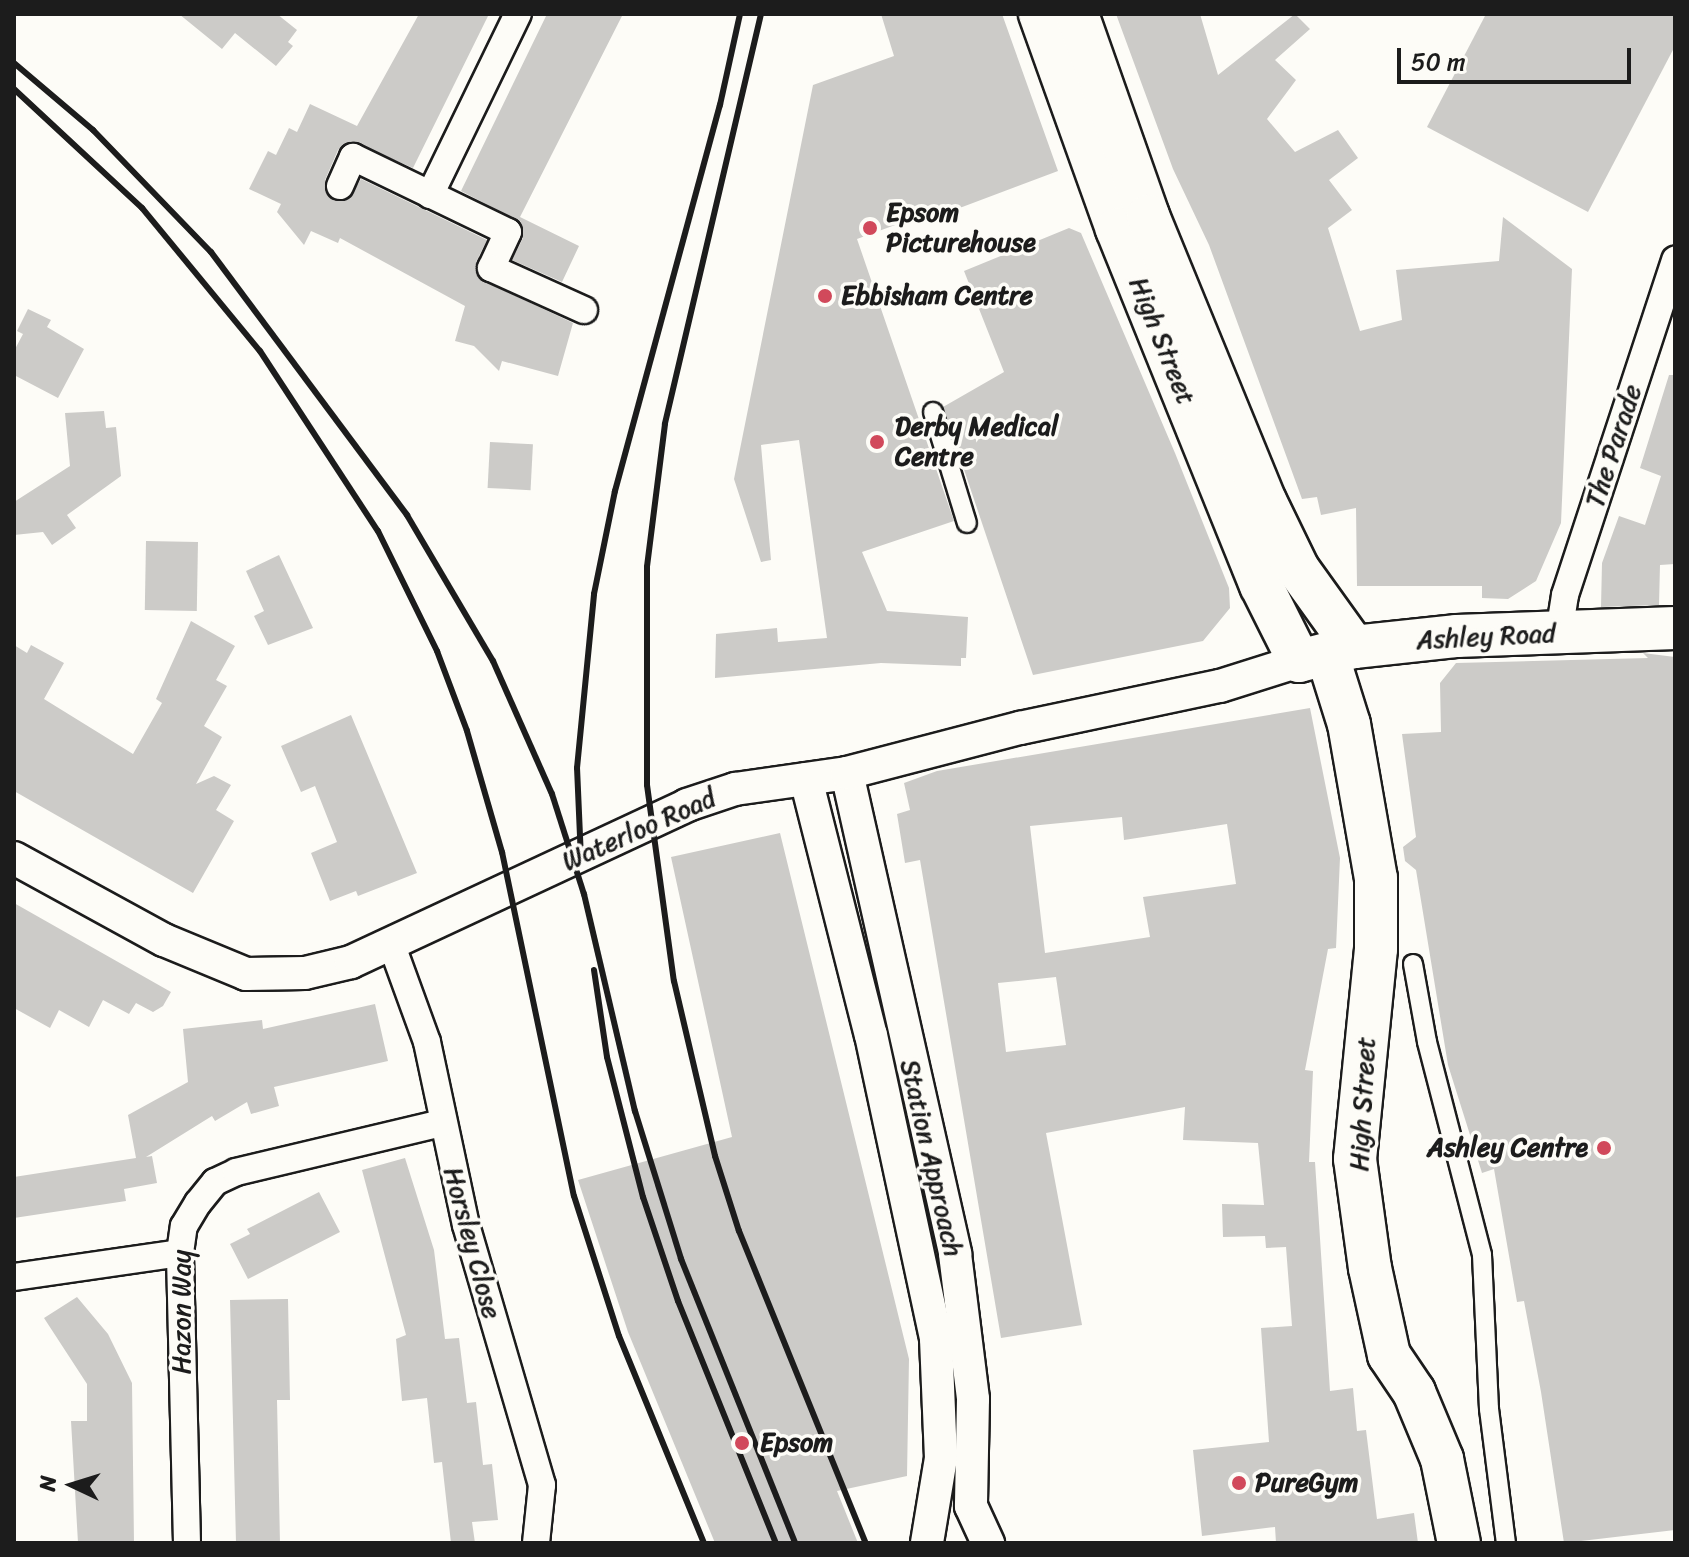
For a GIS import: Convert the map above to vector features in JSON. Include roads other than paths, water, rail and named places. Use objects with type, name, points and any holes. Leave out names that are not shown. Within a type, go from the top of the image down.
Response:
[{"type":"highway","name":"High Street","points":[[1040,14],[1117,229],[1261,585],[1327,654]]},
{"type":"highway","name":"High Street","points":[[1077,14],[1148,216],[1265,501],[1298,569],[1349,724],[1376,878],[1376,949],[1355,1159],[1370,1268],[1389,1355],[1414,1392],[1442,1459],[1459,1543]]},
{"type":"highway","name":"Ashley Road","points":[[1327,654],[1457,636],[1675,628]]},
{"type":"street","points":[[430,195],[518,14]]},
{"type":"street","points":[[340,186],[353,157],[508,232],[491,268],[584,310]]},
{"type":"street","name":"The Parade","points":[[1559,633],[1565,595],[1675,260]]},
{"type":"street","points":[[933,412],[967,523]]},
{"type":"street","name":"Waterloo Road","points":[[14,858],[164,940],[246,974],[305,973],[351,962],[687,805],[735,789],[847,773],[1020,728],[1220,686],[1327,654]]},
{"type":"street","name":"Station Approach","points":[[847,773],[955,1254],[973,1399],[969,1486],[972,1516],[988,1543]]},
{"type":"street","name":"Station Approach","points":[[806,779],[871,1035],[936,1339],[941,1458],[927,1543]]},
{"type":"street","name":"Horsley Close","points":[[391,943],[427,1042],[442,1123],[485,1297],[542,1485],[536,1543]]},
{"type":"street","points":[[1413,964],[1427,1042],[1482,1255],[1489,1409],[1506,1543]]},
{"type":"street","name":"Hazon Way","points":[[187,1543],[180,1253],[184,1226],[215,1182],[236,1172],[442,1123]]},
{"type":"street","points":[[14,1277],[180,1253]]},
{"type":"railway","points":[[581,859],[577,768],[594,594],[615,491],[720,105],[740,14]]},
{"type":"railway","points":[[761,14],[665,424],[647,567],[647,785],[674,981],[715,1156],[739,1231],[866,1543]]},
{"type":"railway","points":[[14,63],[93,130],[211,252],[407,515],[493,661],[552,794],[584,894],[635,1111],[681,1259],[795,1543]]},
{"type":"railway","points":[[14,89],[142,208],[260,351],[378,531],[437,651],[467,731],[502,852],[574,1196],[619,1336],[704,1543]]},
{"type":"railway","points":[[594,970],[607,1057],[643,1197],[678,1301],[776,1543]]},
{"type":"place","name":"Epsom Picturehouse","points":[[870,228]]},
{"type":"place","name":"Ebbisham Centre","points":[[825,296]]},
{"type":"place","name":"Derby Medical Centre","points":[[877,442]]},
{"type":"place","name":"Ashley Centre","points":[[1604,1148]]},
{"type":"place","name":"Epsom","points":[[742,1443]]},
{"type":"place","name":"PureGym","points":[[1239,1483]]}]
